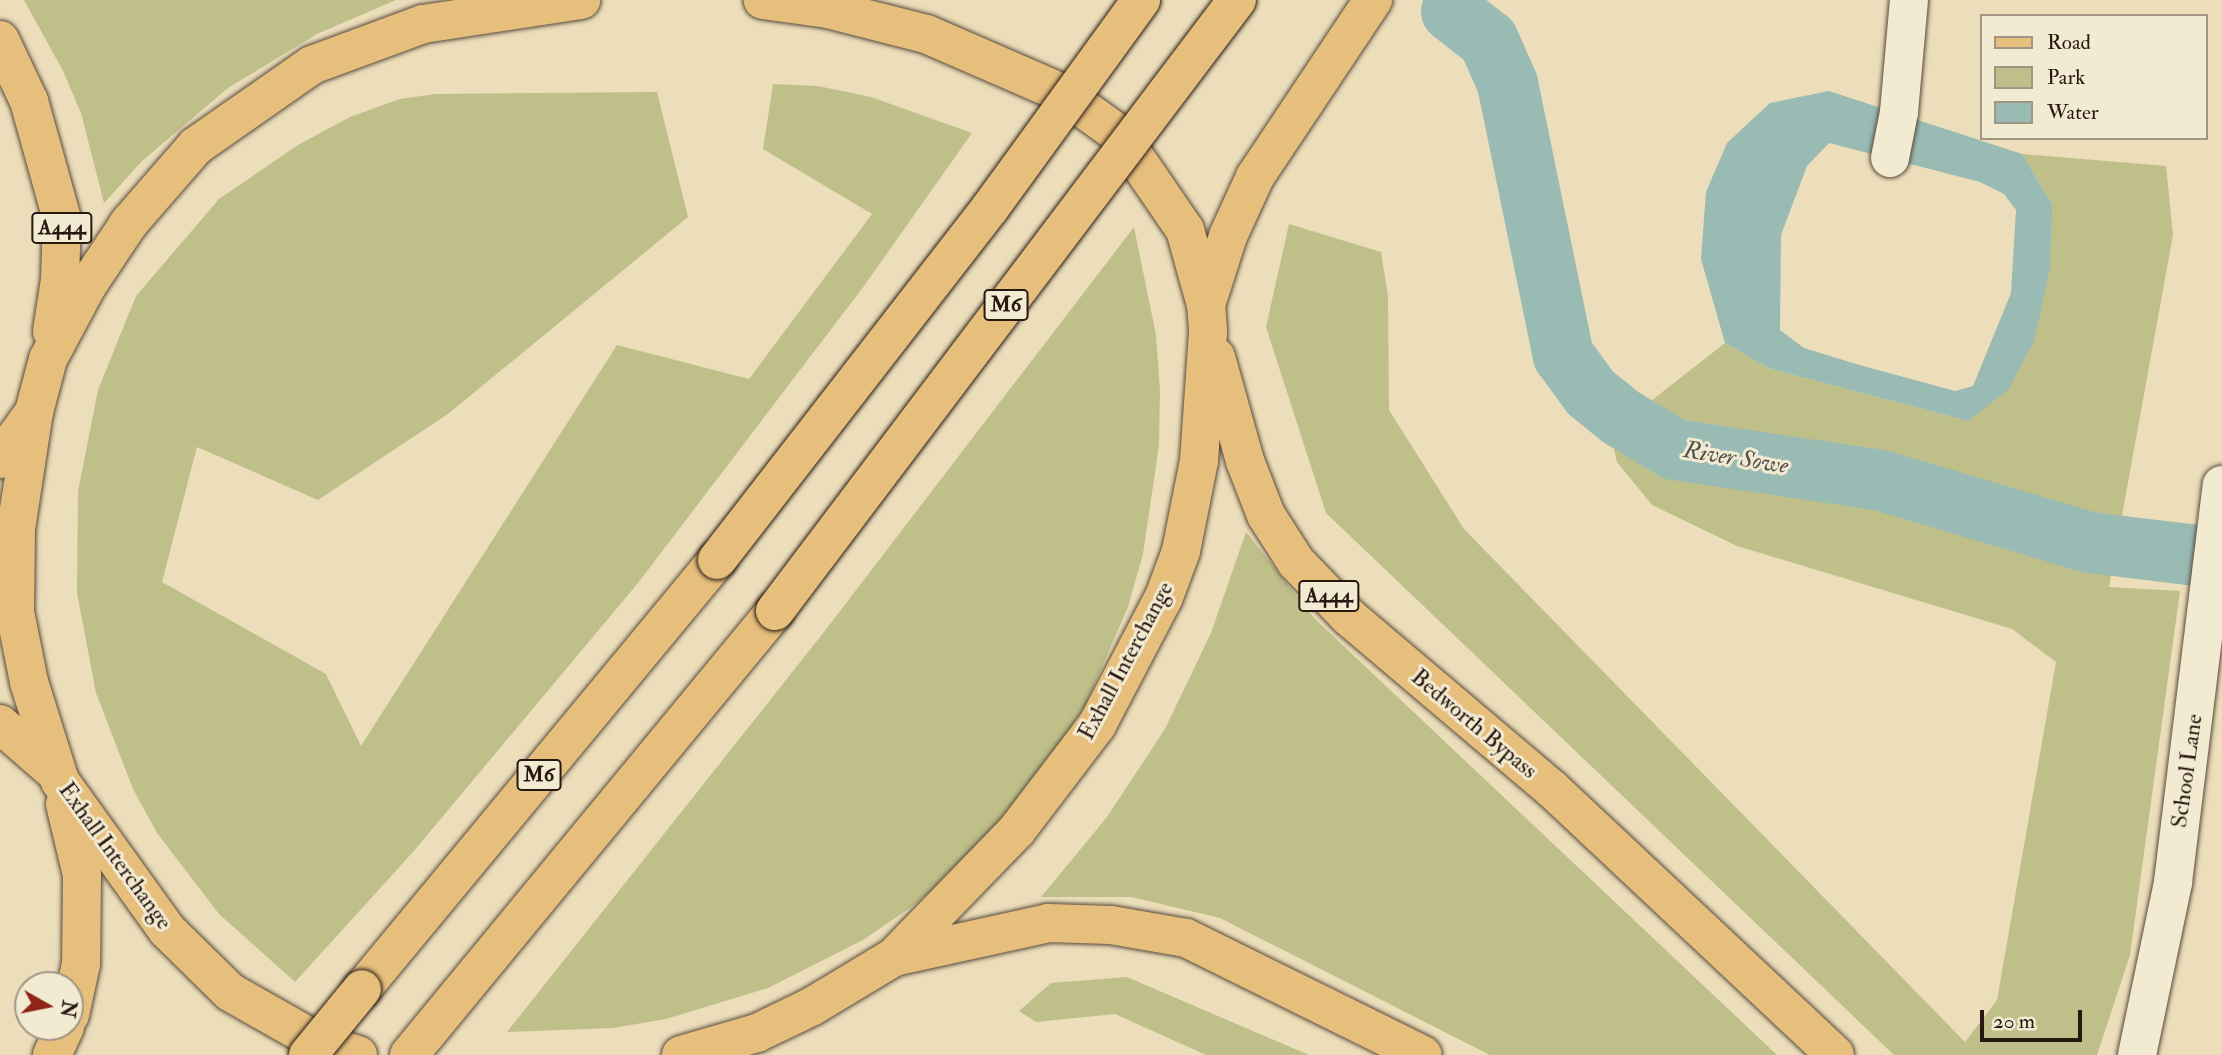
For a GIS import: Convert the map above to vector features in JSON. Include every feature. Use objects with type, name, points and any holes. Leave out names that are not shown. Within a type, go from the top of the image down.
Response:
[{"type":"main road","name":"Exhall Interchange","points":[[358,1055],[318,1042],[230,992],[167,930],[57,777],[15,612],[16,529],[34,412],[48,359],[87,286],[129,223],[196,146],[312,65],[423,24],[581,0]]},
{"type":"main road","name":"Exhall Interchange","points":[[681,1055],[744,1044],[894,957],[1017,830],[1097,725],[1164,597],[1181,551],[1199,460],[1207,318],[1185,230],[1120,135],[1062,93],[926,34],[837,4],[763,0]]},
{"type":"main road","name":"M6","points":[[308,1055],[716,560],[990,208],[1140,0]]},
{"type":"main road","name":"M6","points":[[409,1055],[775,611],[1237,0]]},
{"type":"main road","points":[[1207,318],[1228,236],[1255,177],[1373,0]]},
{"type":"main road","name":"A444","points":[[0,40],[29,101],[62,219],[60,280],[48,359]]},
{"type":"main road","name":"Bedworth Bypass","points":[[1207,318],[1245,461],[1266,515],[1296,562],[1349,617],[1552,789],[1835,1055]]},
{"type":"main road","points":[[0,459],[34,412]]},
{"type":"main road","points":[[0,724],[57,777],[82,875],[79,971]]},
{"type":"main road","points":[[894,957],[1048,923],[1111,925],[1186,939],[1423,1055]]},
{"type":"street","points":[[1890,158],[1899,112],[1909,0]]},
{"type":"street","name":"School Lane","points":[[2137,1055],[2173,882],[2210,601],[2220,503]]},
{"type":"green space","points":[[24,0],[396,0],[317,34],[228,88],[142,161],[104,203],[81,113],[63,71]]},
{"type":"green space","points":[[773,84],[818,86],[871,97],[972,133],[864,286],[638,583],[413,852],[295,982],[219,914],[157,833],[133,789],[96,693],[77,593],[78,491],[98,390],[136,296],[219,199],[298,145],[350,117],[400,99],[435,94],[657,92],[688,217],[448,414],[318,500],[197,447],[162,582],[326,674],[361,746],[617,345],[749,379],[872,214],[763,149]]},
{"type":"green space","points":[[2022,154],[2166,166],[2173,235],[2109,587],[2180,591],[2130,955],[2097,1055],[1894,1055],[1326,513],[1266,327],[1289,224],[1381,252],[1388,296],[1389,410],[1464,529],[1965,1042],[1997,1000],[2056,662],[2012,629],[1737,546],[1652,505],[1617,462],[1610,433],[1725,343],[1768,368],[1968,421],[2052,204]]},
{"type":"green space","points":[[1134,227],[1156,335],[1160,390],[1159,445],[1143,554],[1128,607],[1084,708],[1023,800],[949,877],[907,910],[863,940],[768,988],[666,1019],[613,1028],[507,1032],[824,632]]},
{"type":"green space","points":[[1246,532],[1315,619],[1777,1055],[1490,1055],[1220,918],[1131,897],[1041,897],[1107,817],[1165,729],[1211,633]]},
{"type":"green space","points":[[1127,977],[1309,1055],[1206,1055],[1115,1014],[1036,1022],[1019,1011],[1051,983]]},
{"type":"water","points":[[1829,91],[2022,154],[2052,204],[2050,268],[2034,341],[2008,390],[1968,421],[1768,368],[1725,343],[1701,259],[1706,192],[1727,143],[1770,103]],"holes":[[[1829,143],[1980,182],[2004,194],[2016,210],[2011,293],[1973,386],[1955,391],[1856,364],[1804,348],[1780,330],[1781,235],[1807,166]]]},
{"type":"waterway","name":"River Sowe","points":[[1451,11],[1488,40],[1507,83],[1563,355],[1590,392],[1621,417],[1674,449],[1881,480],[2089,542],[2222,558]]}]
